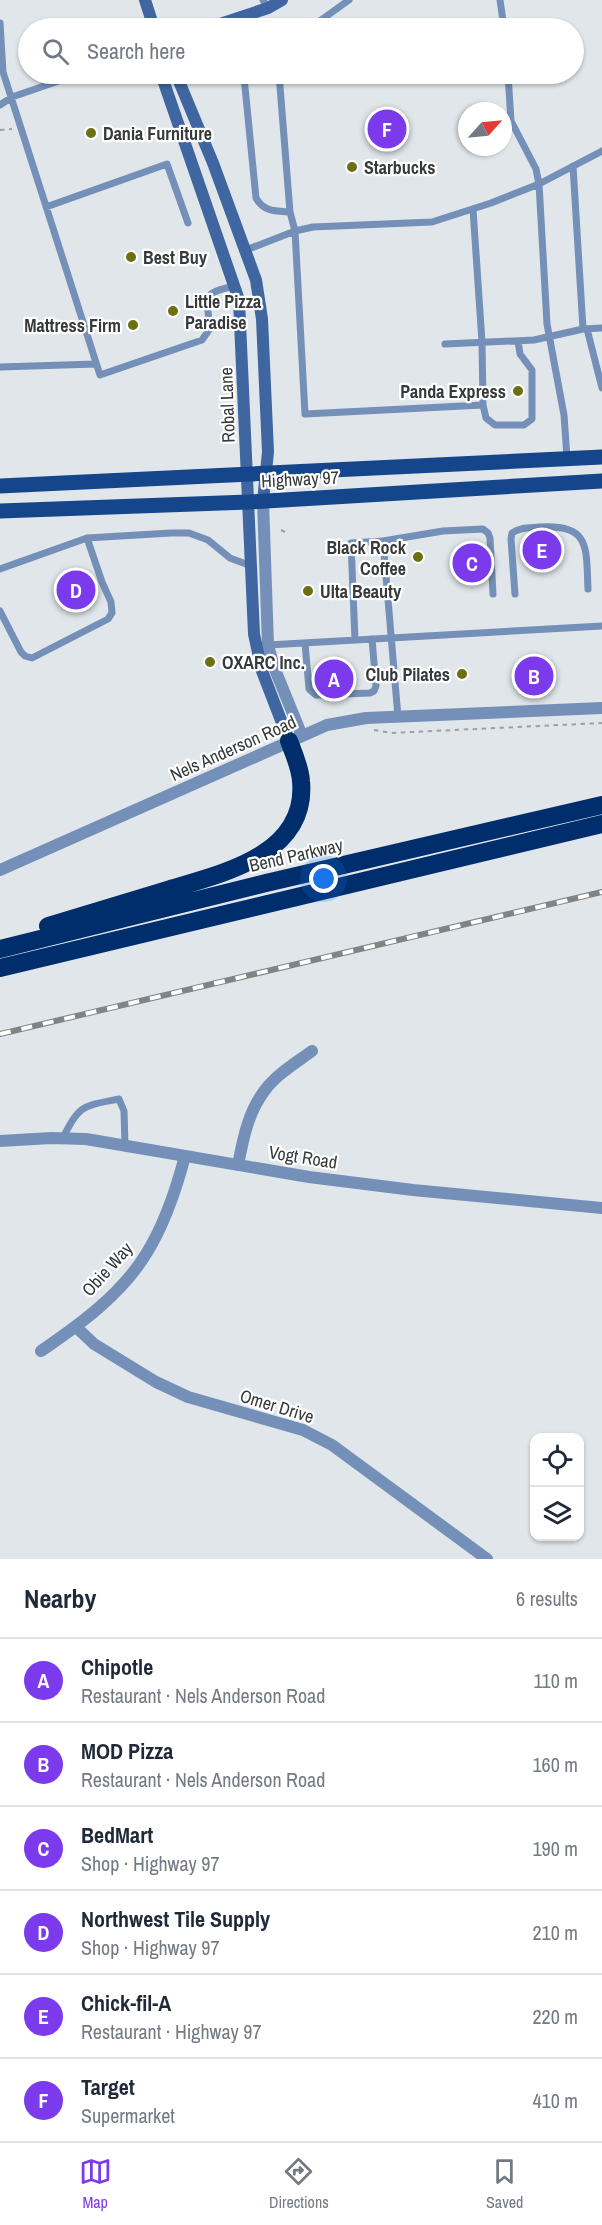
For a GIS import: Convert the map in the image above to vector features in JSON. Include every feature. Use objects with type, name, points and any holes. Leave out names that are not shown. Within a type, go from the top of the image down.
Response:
[{"type":"highway","points":[[0,943],[25,932],[222,874],[255,860],[270,850],[288,829],[300,799],[296,739]]},
{"type":"highway","name":"Bend Parkway","points":[[0,949],[266,883],[602,805]]},
{"type":"highway","points":[[0,968],[602,824]]},
{"type":"main road","points":[[145,0],[151,18]]},
{"type":"main road","points":[[232,18],[265,4],[282,0]]},
{"type":"main road","name":"Robal Lane","points":[[164,84],[235,286],[241,315],[248,474],[256,501]]},
{"type":"main road","name":"Robal Lane","points":[[180,84],[213,163],[256,280],[262,319],[268,452],[266,473],[256,501],[251,566],[254,634],[258,659],[296,739]]},
{"type":"main road","name":"Highway 97","points":[[0,486],[602,457]]},
{"type":"main road","name":"Highway 97","points":[[0,511],[256,501],[602,481]]},
{"type":"street","name":"Robal Lane","points":[[256,501],[268,645],[296,739]]},
{"type":"street","name":"Nels Anderson Road","points":[[0,870],[296,739],[348,720],[602,708]]},
{"type":"street","points":[[238,1165],[244,1133],[266,1089],[312,1051]]},
{"type":"street","name":"Vogt Road","points":[[0,1141],[63,1138],[125,1145],[359,1184],[602,1208]]},
{"type":"street","name":"Obie Way","points":[[41,1351],[76,1327],[106,1300],[146,1255],[174,1195],[185,1155]]},
{"type":"street","name":"Omer Drive","points":[[76,1327],[94,1344],[167,1387],[219,1407],[303,1430],[332,1445],[487,1559]]},
{"type":"lane","points":[[324,18],[348,0]]},
{"type":"lane","points":[[500,0],[503,18]]},
{"type":"lane","points":[[0,23],[3,72],[100,375],[202,340],[209,330],[206,307],[209,297],[217,290],[235,286]]},
{"type":"lane","points":[[0,105],[12,97],[50,84]]},
{"type":"lane","points":[[245,84],[256,198],[261,206],[270,211],[290,212]]},
{"type":"lane","points":[[280,84],[290,212],[295,231],[305,414],[483,405]]},
{"type":"lane","points":[[508,84],[511,121],[536,169],[539,184],[549,335],[564,415],[567,458]]},
{"type":"lane","points":[[246,250],[295,231],[313,227],[432,222],[539,184],[602,151]]},
{"type":"lane","points":[[46,207],[167,164],[188,223]]},
{"type":"lane","points":[[573,166],[585,329],[602,388]]},
{"type":"lane","points":[[473,209],[482,342],[483,405],[486,418],[495,425],[524,425],[532,419],[532,370],[520,354],[518,341]]},
{"type":"lane","points":[[445,344],[534,340],[549,335],[602,328]]},
{"type":"lane","points":[[0,367],[96,364]]},
{"type":"lane","points":[[515,594],[512,533],[521,529],[561,526],[574,532],[583,543],[588,589]]},
{"type":"lane","points":[[356,640],[351,543],[383,541],[443,531],[483,529],[490,538],[493,594]]},
{"type":"lane","points":[[0,569],[87,538],[189,533],[208,540],[230,558],[251,566]]},
{"type":"lane","points":[[0,611],[21,652],[32,658],[108,620],[112,613],[111,602],[87,538]]},
{"type":"lane","points":[[383,541],[398,717]]},
{"type":"lane","points":[[268,645],[602,626]]},
{"type":"lane","points":[[305,643],[309,689],[316,695],[370,693],[376,686],[372,639]]},
{"type":"lane","points":[[63,1138],[79,1110],[91,1104],[119,1099],[124,1112],[125,1145]]},
{"type":"path","points":[[281,530],[285,532]]},
{"type":"path","points":[[374,730],[391,733],[602,723]]},
{"type":"railway","points":[[0,1034],[602,892]]},
{"type":"place","name":"Target","points":[[387,129]]},
{"type":"place","name":"Dania Furniture","points":[[91,133]]},
{"type":"place","name":"Starbucks","points":[[352,167]]},
{"type":"place","name":"Best Buy","points":[[131,257]]},
{"type":"place","name":"Little Pizza Paradise","points":[[173,311]]},
{"type":"place","name":"Mattress Firm","points":[[133,325]]},
{"type":"place","name":"Panda Express","points":[[518,391]]},
{"type":"place","name":"Chick-fil-A","points":[[542,550]]},
{"type":"place","name":"Black Rock Coffee","points":[[418,557]]},
{"type":"place","name":"BedMart","points":[[472,563]]},
{"type":"place","name":"Northwest Tile Supply","points":[[76,590]]},
{"type":"place","name":"Ulta Beauty","points":[[308,591]]},
{"type":"place","name":"OXARC Inc.","points":[[210,662]]},
{"type":"place","name":"Club Pilates","points":[[462,674]]},
{"type":"place","name":"MOD Pizza","points":[[534,676]]},
{"type":"place","name":"Chipotle","points":[[334,679]]}]
